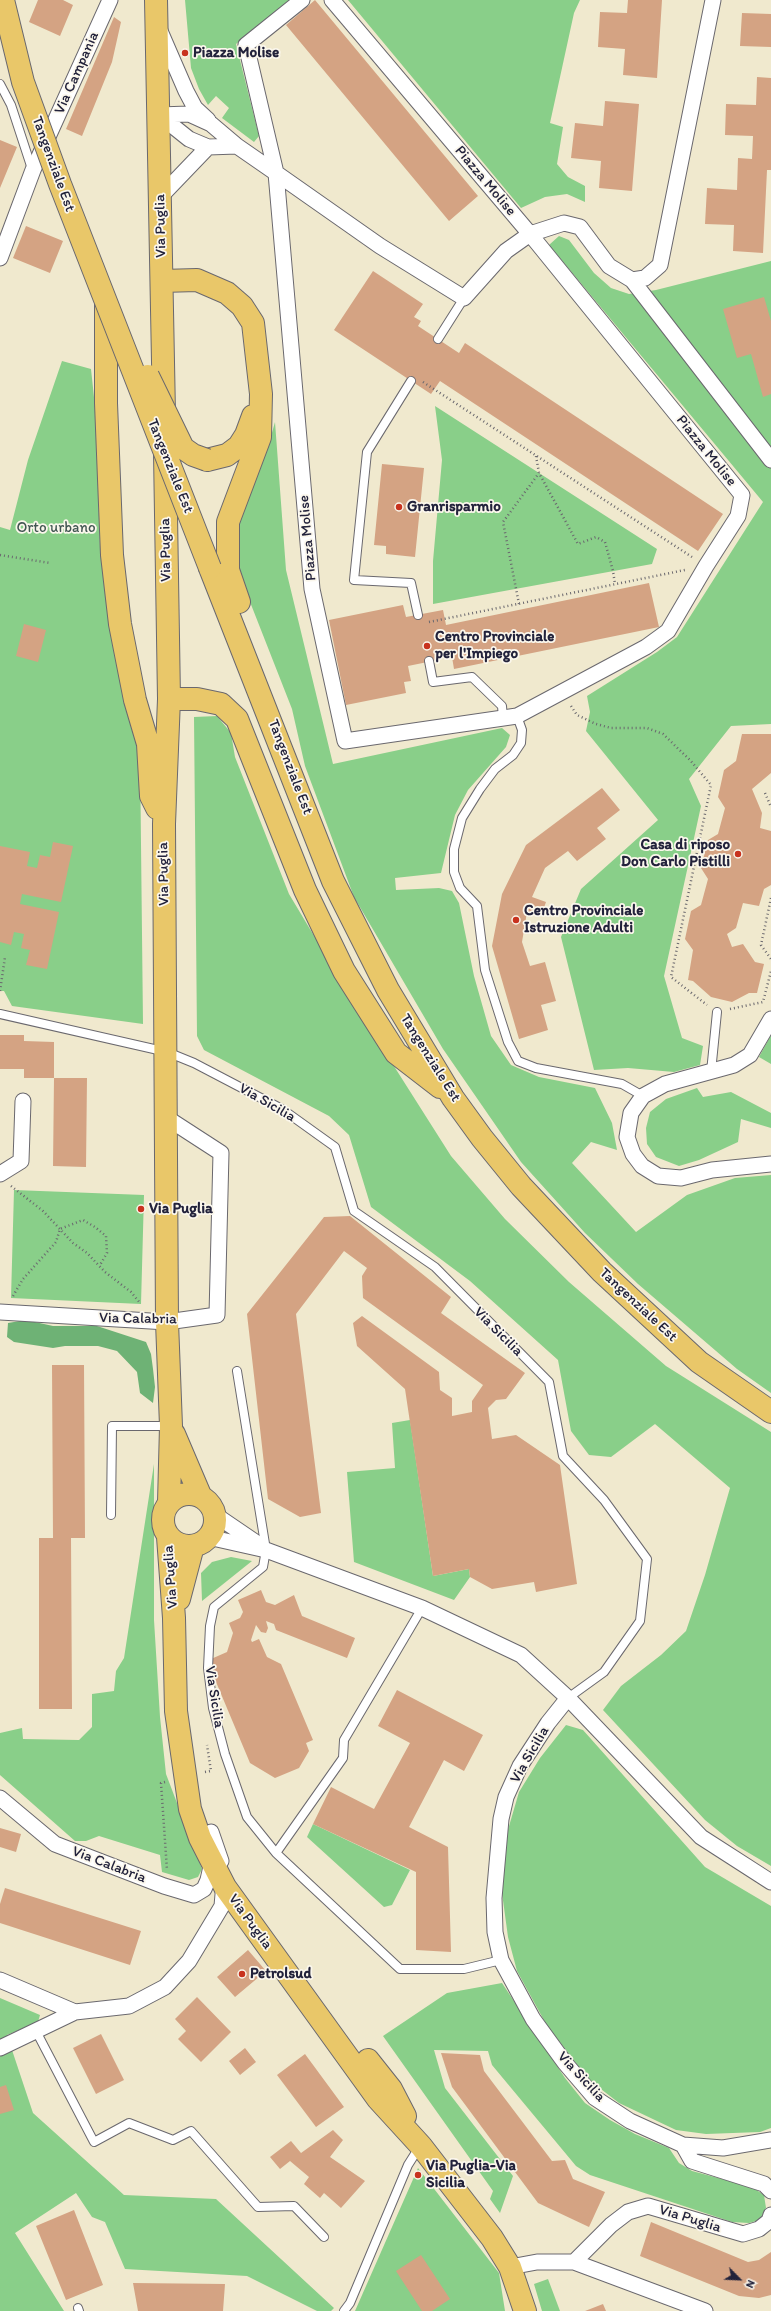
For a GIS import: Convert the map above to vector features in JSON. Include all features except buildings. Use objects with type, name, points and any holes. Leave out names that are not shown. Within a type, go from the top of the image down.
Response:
[{"type":"main road","name":"Tangenziale Est","points":[[3,0],[23,82],[106,304],[285,754],[333,880],[388,990],[453,1098],[482,1138],[521,1186],[602,1272],[699,1362],[771,1412]]},
{"type":"main road","name":"Via Puglia","points":[[156,0],[169,699],[164,824],[167,1052],[166,1322],[171,1426],[169,1502]]},
{"type":"main road","points":[[162,280],[197,280],[227,293],[242,306],[253,323],[261,394],[260,437],[228,522],[228,570],[265,672],[285,754]]},
{"type":"main road","points":[[106,304],[141,361],[183,448],[193,455],[207,460],[227,455],[239,446],[246,435],[261,394]]},
{"type":"main road","points":[[106,304],[106,403],[112,554],[120,624],[135,700],[148,744],[151,796],[164,824]]},
{"type":"main road","points":[[169,699],[197,699],[221,704],[237,719],[305,890],[344,971],[396,1053],[453,1098]]},
{"type":"main road","name":"Via Puglia","points":[[171,1426],[200,1495]]},
{"type":"main road","points":[[189,1493],[200,1495],[209,1503],[214,1514],[214,1526],[200,1542],[175,1542],[168,1536],[163,1526],[163,1513],[169,1502],[178,1495],[189,1493]]},
{"type":"main road","name":"Via Puglia","points":[[168,1536],[174,1618],[176,1711],[190,1809],[200,1838],[225,1886],[378,2099],[421,2146],[492,2238],[510,2267],[525,2311]]},
{"type":"main road","name":"Via Puglia","points":[[174,1618],[200,1542]]},
{"type":"main road","name":"Via Puglia","points":[[186,1776],[211,1832],[233,1875],[297,1965],[391,2089],[421,2146]]},
{"type":"street","name":"Via Campania","points":[[0,258],[33,170],[110,0]]},
{"type":"street","name":"Piazza Molise","points":[[302,0],[246,45],[276,173],[312,589],[345,742],[510,717],[562,692],[646,647],[668,631],[706,566],[738,516],[742,495],[530,234],[332,0]]},
{"type":"street","points":[[632,280],[645,278],[660,265],[714,0]]},
{"type":"street","points":[[157,24],[186,91],[196,108],[211,124],[237,146],[380,246],[464,298],[506,251],[530,234],[564,223],[580,227],[609,266],[632,280],[771,460]]},
{"type":"street","points":[[159,114],[189,114],[211,124]]},
{"type":"street","points":[[159,114],[189,139],[208,147],[237,146]]},
{"type":"street","points":[[160,197],[208,147]]},
{"type":"street","points":[[771,1019],[750,1055],[734,1065],[665,1084],[643,1096],[631,1113],[627,1137],[633,1154],[642,1166],[658,1176],[681,1178],[712,1170],[771,1164]]},
{"type":"street","points":[[5,1180],[22,1161],[23,1101]]},
{"type":"street","name":"Via Calabria","points":[[2,1313],[166,1322],[217,1315],[222,1153],[166,1118]]},
{"type":"street","points":[[214,1514],[266,1550]]},
{"type":"street","points":[[200,1542],[266,1550],[422,1608],[521,1655],[568,1698],[701,1837],[771,1882]]},
{"type":"street","name":"Via Sicilia","points":[[568,1698],[548,1723],[520,1766],[506,1797],[501,1819],[494,1898],[495,1932],[501,1960],[533,2019],[565,2063],[595,2098],[630,2121],[683,2145],[723,2148],[771,2140]]},
{"type":"street","name":"Via Calabria","points":[[0,1798],[55,1844],[164,1886],[194,1895],[204,1890],[212,1862]]},
{"type":"street","points":[[0,2048],[75,2012],[129,2006],[165,1987],[189,1961],[222,1906],[225,1886],[222,1863],[211,1832]]},
{"type":"street","points":[[206,1932],[215,1892],[212,1862]]},
{"type":"street","points":[[206,1932],[221,1918],[233,1913],[240,1915],[258,1933]]},
{"type":"street","points":[[0,1980],[75,2012]]},
{"type":"street","points":[[683,2145],[692,2161],[764,2184],[771,2191]]},
{"type":"street","name":"Via Puglia","points":[[574,2262],[611,2225],[628,2212],[648,2206],[743,2234],[759,2229],[769,2221],[771,2215]]},
{"type":"street","points":[[510,2267],[537,2262],[574,2262],[705,2311]]},
{"type":"lane","points":[[0,84],[11,105],[33,170]]},
{"type":"lane","points":[[438,339],[464,298]]},
{"type":"lane","points":[[411,381],[367,452],[354,580],[411,583],[418,615]]},
{"type":"lane","points":[[428,661],[433,682],[472,677],[502,706],[522,730],[521,744],[513,755],[495,769],[480,789],[462,818],[454,849],[454,872],[460,888],[477,906],[485,970],[508,1042],[518,1061],[536,1068],[622,1084],[643,1096]]},
{"type":"lane","points":[[711,1072],[717,1012]]},
{"type":"lane","points":[[0,1014],[167,1052]]},
{"type":"lane","name":"Via Sicilia","points":[[167,1052],[194,1063],[282,1109],[335,1147],[354,1212],[435,1267],[549,1382],[563,1456],[604,1500],[647,1559],[640,1621],[604,1672],[568,1698]]},
{"type":"lane","points":[[237,1371],[266,1550]]},
{"type":"lane","points":[[111,1515],[112,1426],[171,1426]]},
{"type":"lane","name":"Via Sicilia","points":[[266,1550],[263,1567],[214,1607],[210,1626],[208,1668],[213,1708],[225,1754],[248,1817],[276,1853],[400,1969],[464,1969],[501,1960]]},
{"type":"lane","points":[[276,1853],[343,1758],[344,1740],[422,1608]]},
{"type":"lane","points":[[36,2031],[94,2142],[129,2123],[173,2140],[191,2131],[258,2207],[294,2206],[324,2237]]},
{"type":"lane","points":[[344,2311],[350,2304],[408,2165],[421,2146]]},
{"type":"path","points":[[421,381],[706,566]]},
{"type":"path","points":[[536,455],[539,473],[578,544],[596,537],[605,542],[615,584]]},
{"type":"path","points":[[519,604],[503,522],[539,473]]},
{"type":"path","points":[[0,555],[50,563]]},
{"type":"path","points":[[428,622],[706,566]]},
{"type":"path","points":[[562,692],[577,715],[596,724],[611,728],[646,728],[663,734],[686,755],[711,785],[671,977],[717,1012],[763,1002],[771,971]]},
{"type":"path","points":[[765,793],[771,807]]},
{"type":"path","points":[[771,898],[761,944],[771,959]]},
{"type":"path","points":[[0,991],[5,957]]},
{"type":"path","points":[[5,1180],[43,1211],[60,1229],[100,1265],[105,1272],[131,1292],[141,1304],[144,1321]]},
{"type":"path","points":[[60,1229],[83,1220],[106,1236],[107,1253],[100,1265]]},
{"type":"path","points":[[2,1313],[23,1280],[56,1242],[60,1229]]},
{"type":"green space","points":[[185,0],[289,0],[236,44],[259,136],[254,142],[222,118],[229,108],[216,96],[208,105],[199,89],[191,68]]},
{"type":"green space","points":[[348,0],[580,0],[574,13],[550,123],[563,127],[557,164],[568,177],[585,186],[585,202],[567,194],[545,197],[521,208]]},
{"type":"green space","points":[[559,236],[569,240],[594,273],[611,288],[629,294],[656,290],[771,261],[771,724],[731,726],[689,779],[701,806],[664,976],[682,1038],[703,1046],[700,1065],[674,1072],[628,1068],[594,1070],[561,937],[581,889],[658,820],[586,731],[590,712],[587,696],[657,652],[677,637],[763,502],[549,245]]},
{"type":"green space","name":"Orto urbano","points":[[62,361],[91,369],[96,416],[100,547],[140,754],[143,1024],[12,1006],[4,991],[0,991],[0,527],[10,530],[28,460]]},
{"type":"green space","points":[[435,406],[657,549],[652,564],[433,604],[433,561],[442,460]]},
{"type":"green space","points":[[275,422],[286,570],[333,764],[502,728],[510,735],[506,747],[468,790],[455,815],[441,873],[395,878],[396,890],[439,888],[452,891],[459,903],[474,976],[491,1036],[511,1065],[539,1077],[595,1088],[612,1123],[617,1150],[591,1142],[572,1163],[636,1232],[687,1195],[735,1178],[771,1175],[771,1393],[737,1369],[638,1284],[585,1233],[521,1162],[443,1049],[354,897],[305,766],[292,709],[241,579],[236,556],[235,532],[252,479],[268,447]]},
{"type":"green space","points":[[217,716],[231,733],[235,757],[289,894],[359,1011],[451,1156],[505,1219],[569,1282],[666,1366],[771,1432],[771,1866],[737,1846],[705,1820],[603,1710],[621,1686],[661,1655],[686,1631],[705,1575],[730,1488],[655,1424],[611,1457],[589,1455],[571,1431],[558,1360],[470,1281],[371,1207],[349,1135],[329,1116],[204,1050],[197,1036],[194,717]]},
{"type":"green space","points":[[771,1035],[771,1064],[759,1057]]},
{"type":"green space","points":[[697,1088],[703,1097],[731,1092],[771,1113],[771,1128],[741,1119],[738,1142],[699,1160],[679,1166],[656,1157],[647,1144],[646,1128],[650,1112],[666,1099]]},
{"type":"green space","points":[[14,1190],[144,1195],[141,1304],[11,1298]]},
{"type":"green space","points":[[26,1320],[53,1326],[97,1326],[146,1342],[151,1354],[153,1369],[155,1387],[153,1403],[140,1393],[137,1372],[117,1351],[98,1346],[65,1346],[53,1348],[14,1342],[7,1337],[8,1323]]},
{"type":"green space","points":[[410,1420],[433,1576],[469,1569],[470,1577],[454,1600],[354,1562],[347,1472],[395,1468],[392,1423]]},
{"type":"green space","points":[[154,1464],[154,1620],[160,1717],[166,1774],[202,1869],[198,1877],[189,1880],[162,1872],[160,1855],[99,1836],[86,1841],[75,1841],[0,1775],[0,1733],[22,1728],[23,1739],[79,1740],[92,1727],[92,1694],[114,1691],[116,1671],[124,1658]]},
{"type":"green space","points":[[231,1557],[252,1561],[202,1601],[201,1573],[212,1562]]},
{"type":"green space","points":[[566,1725],[583,1730],[705,1867],[771,1906],[771,2128],[760,2132],[706,2134],[676,2130],[619,2103],[588,2079],[546,2024],[517,1971],[508,1937],[502,1893],[507,1833],[519,1792],[540,1758]]},
{"type":"green space","points":[[313,1824],[410,1870],[392,1905],[384,1907],[307,1837]]},
{"type":"green space","points":[[502,1983],[565,2078],[585,2103],[610,2120],[635,2134],[669,2148],[679,2163],[692,2171],[752,2187],[764,2195],[766,2208],[760,2220],[749,2223],[732,2222],[590,2175],[576,2166],[492,2065],[488,2051],[434,2050],[445,2088],[513,2176],[500,2213],[490,2199],[493,2191],[383,2036],[447,1993]]},
{"type":"green space","points":[[0,1998],[40,2015],[38,2022],[7,2035],[33,2113],[124,2195],[216,2199],[334,2308],[331,2311],[317,2311],[247,2276],[125,2269],[105,2222],[92,2217],[76,2193],[15,2233],[64,2311],[0,2311]]},
{"type":"green space","points":[[418,2168],[499,2273],[505,2311],[355,2311]]},
{"type":"green space","points":[[548,2279],[560,2311],[542,2311],[534,2284]]},
{"type":"place","name":"Piazza Molise","points":[[185,53]]},
{"type":"place","name":"Granrisparmio","points":[[399,507]]},
{"type":"place","name":"Centro Provinciale per l'Impiego","points":[[427,646]]},
{"type":"place","name":"Casa di riposo Don Carlo Pistilli","points":[[738,854]]},
{"type":"place","name":"Centro Provinciale Istruzione Adulti","points":[[516,920]]},
{"type":"place","name":"Via Puglia","points":[[141,1209]]},
{"type":"place","name":"Petrolsud","points":[[242,1974]]},
{"type":"place","name":"Via Puglia-Via Sicilia","points":[[418,2175]]}]
